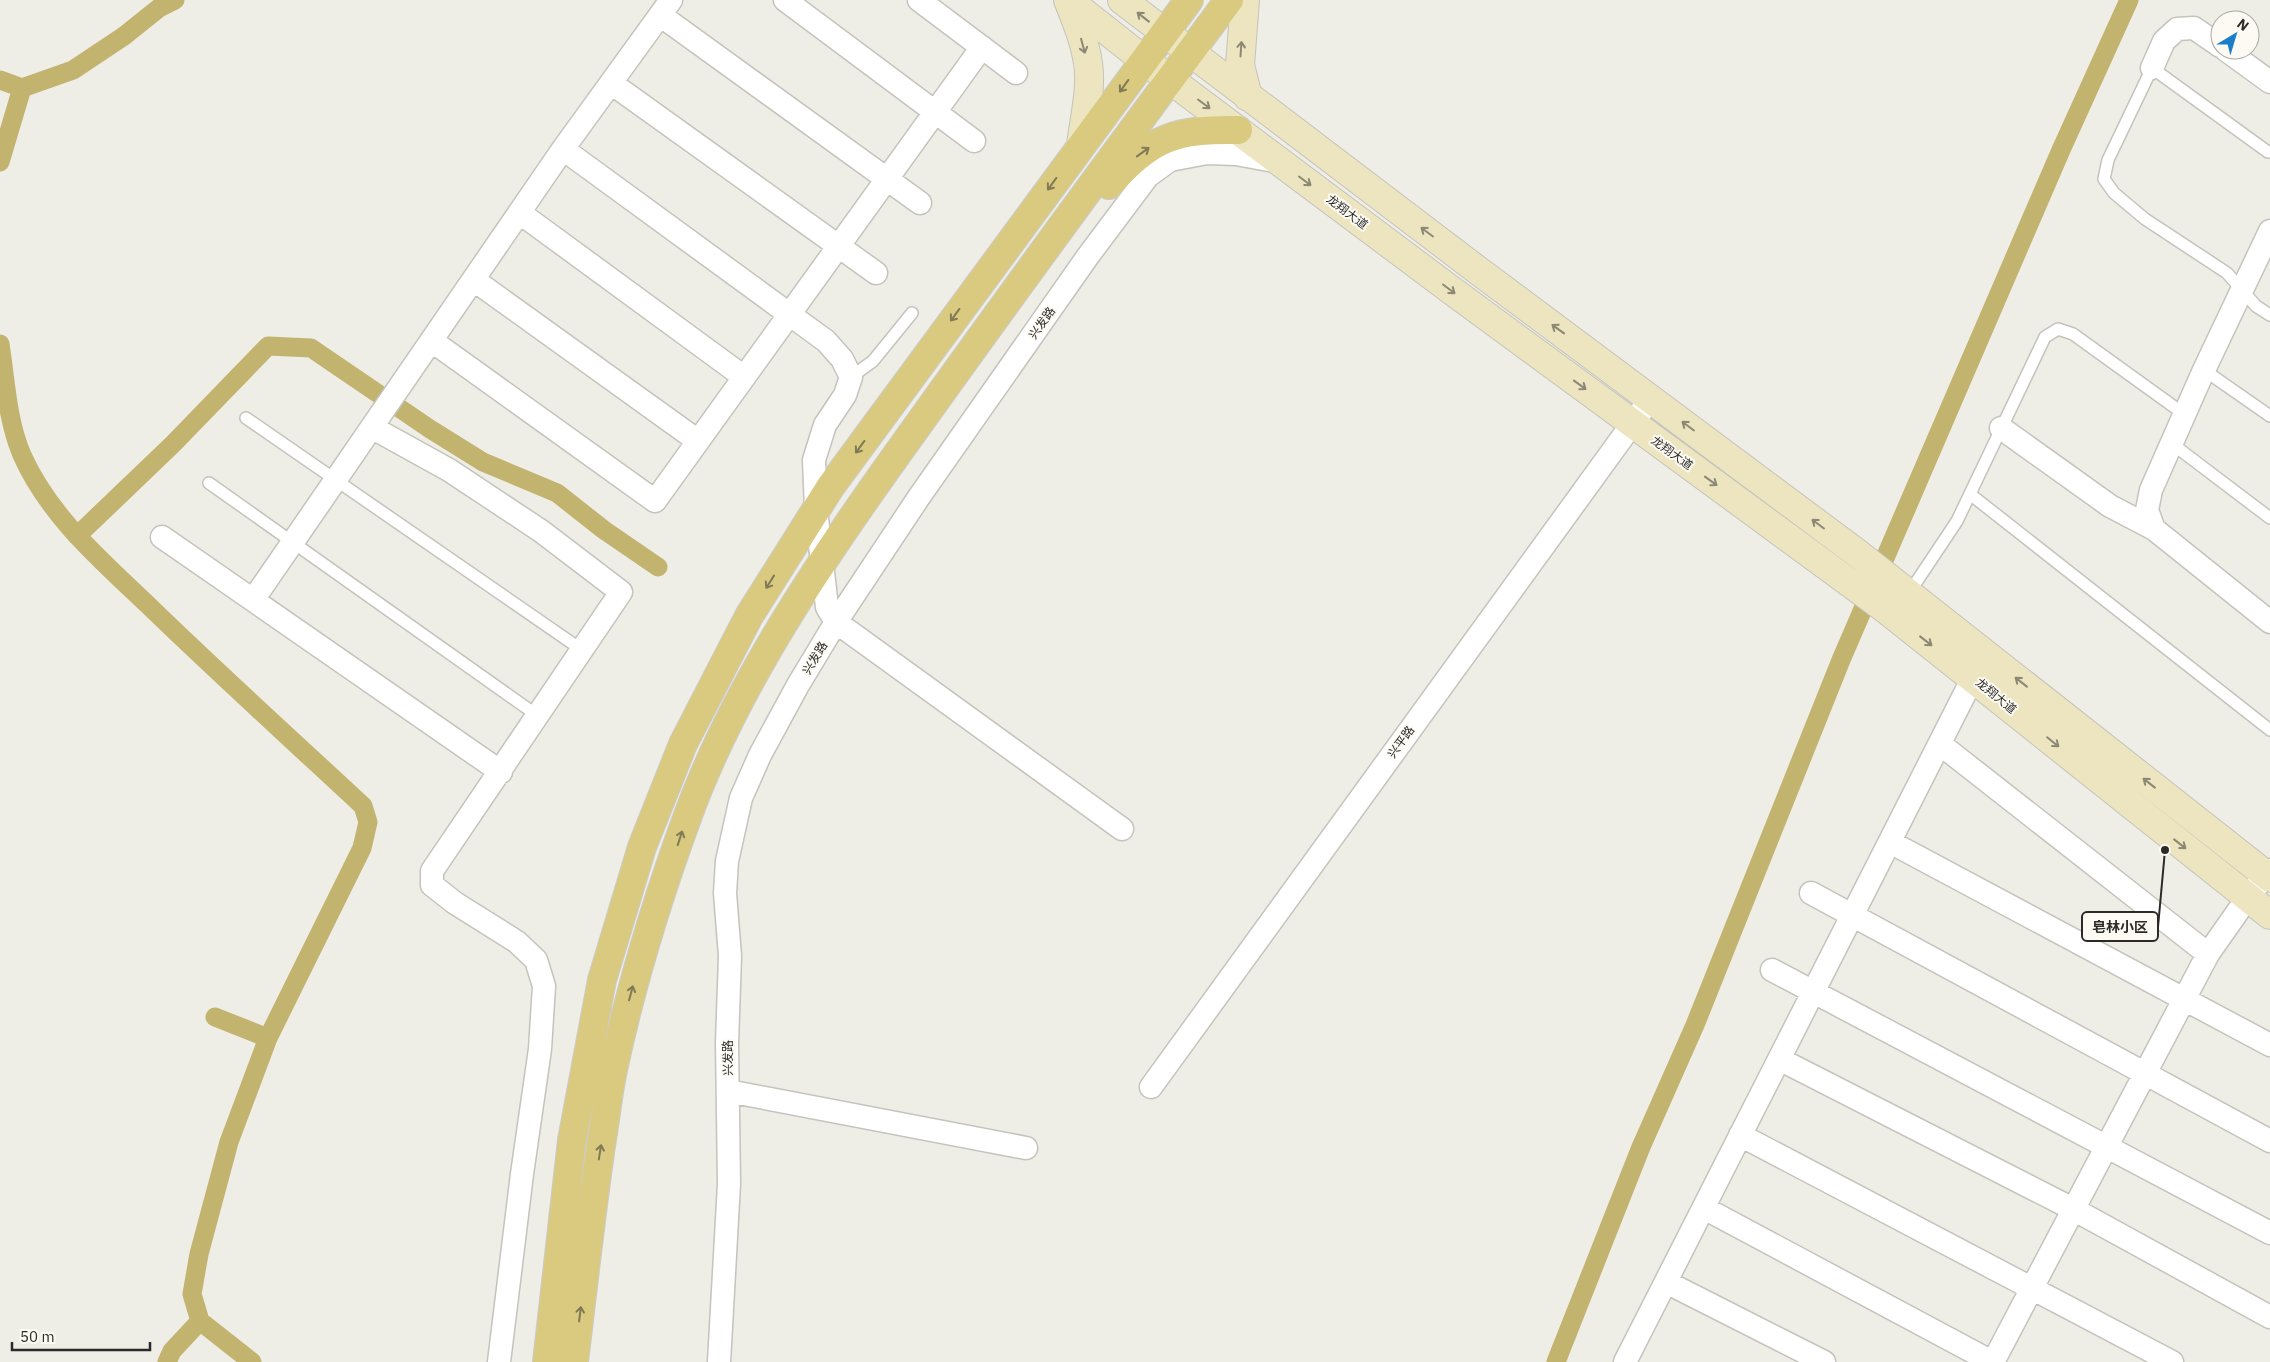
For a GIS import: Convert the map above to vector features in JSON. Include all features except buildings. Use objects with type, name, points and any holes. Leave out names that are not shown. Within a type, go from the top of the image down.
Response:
[{"type":"main road","name":"龙翔大道","points":[[1068,0],[1144,60],[1849,582],[1888,610],[1979,666],[2269,874]]},
{"type":"main road","points":[[1068,0],[1088,64],[1088,90],[1081,145]]},
{"type":"main road","name":"龙翔大道","points":[[1122,0],[1248,97],[1902,588],[1979,666],[2270,915]]},
{"type":"main road","points":[[547,1362],[575,1121],[602,980],[622,908],[642,847],[683,744],[749,616],[836,479],[1189,0]]},
{"type":"main road","points":[[574,1362],[598,1166],[612,1074],[631,994],[648,935],[688,815],[715,753],[742,697],[783,624],[898,453],[1015,290],[1229,0]]},
{"type":"main road","points":[[1245,0],[1240,65],[1248,97]]},
{"type":"main road","points":[[1015,290],[1062,248],[1120,171],[1146,150],[1178,133],[1203,130],[1238,130]]},
{"type":"street","points":[[785,0],[974,141]]},
{"type":"street","points":[[919,0],[1016,73]]},
{"type":"street","points":[[253,600],[564,149],[665,7],[920,203]]},
{"type":"street","points":[[2152,68],[2164,41],[2177,29],[2194,28],[2210,39]]},
{"type":"street","points":[[432,341],[655,501],[982,47]]},
{"type":"street","points":[[2240,60],[2270,82]]},
{"type":"street","points":[[611,83],[876,273]]},
{"type":"street","points":[[564,149],[826,341],[842,359],[851,377],[845,395],[825,425],[814,460],[816,509],[827,607],[836,622],[1122,829]]},
{"type":"street","name":"兴发路","points":[[719,1362],[730,1184],[727,1043],[730,956],[725,893],[727,861],[741,798],[764,747],[836,622],[925,489],[1088,256],[1148,176],[1170,160],[1207,153],[1236,154],[1281,162]]},
{"type":"street","points":[[520,213],[744,377]]},
{"type":"street","points":[[2154,529],[2147,510],[2151,490],[2204,370],[2270,231]]},
{"type":"street","points":[[474,280],[698,441]]},
{"type":"street","name":"兴平路","points":[[1151,1087],[1650,398]]},
{"type":"street","points":[[375,424],[450,470],[541,531],[621,592],[501,772],[432,871],[432,885],[455,903],[517,942],[536,960],[544,986],[540,1049],[522,1174],[499,1362]]},
{"type":"street","points":[[2001,428],[2110,506],[2154,529],[2268,618]]},
{"type":"street","points":[[162,536],[501,772]]},
{"type":"street","points":[[1627,1361],[1979,666]]},
{"type":"street","points":[[1940,744],[2208,954]]},
{"type":"street","points":[[1890,842],[2270,1045]]},
{"type":"street","points":[[1704,1208],[1992,1362],[2208,954],[2248,897],[2269,874]]},
{"type":"street","points":[[1811,893],[2270,1141]]},
{"type":"street","points":[[1772,970],[2270,1233]]},
{"type":"street","points":[[1779,1059],[2074,1209],[2270,1317]]},
{"type":"street","points":[[728,1091],[1026,1148]]},
{"type":"street","points":[[1740,1135],[2172,1362]]},
{"type":"street","points":[[1666,1282],[1824,1362]]},
{"type":"lane","points":[[2268,152],[2152,68],[2108,160],[2104,179],[2114,193],[2145,219],[2227,273],[2256,306],[2270,315]]},
{"type":"lane","points":[[851,377],[873,361],[912,313]]},
{"type":"lane","points":[[1902,588],[1957,522],[2045,337],[2058,329],[2073,334],[2184,414]]},
{"type":"lane","points":[[2204,370],[2270,416]]},
{"type":"lane","points":[[246,418],[582,650]]},
{"type":"lane","points":[[2171,443],[2270,518]]},
{"type":"lane","points":[[209,483],[538,716]]},
{"type":"lane","points":[[1970,494],[2270,730]]},
{"type":"waterway","points":[[0,80],[22,88],[73,70],[124,36],[159,8],[175,0]]},
{"type":"waterway","points":[[1556,1362],[1641,1147],[1695,1025],[1841,660],[2061,150],[2129,0]]},
{"type":"waterway","points":[[0,162],[22,88]]},
{"type":"waterway","points":[[0,344],[10,415],[17,442],[33,477],[46,498],[78,536],[112,571],[363,806],[368,822],[362,848],[268,1038],[229,1142],[199,1254],[192,1294],[200,1321],[252,1362]]},
{"type":"waterway","points":[[77,536],[173,444],[268,346],[311,348],[430,429],[483,462],[557,493],[604,530],[658,567]]},
{"type":"waterway","points":[[215,1017],[268,1038]]},
{"type":"waterway","points":[[167,1362],[172,1351],[200,1321]]},
{"type":"place","name":"皂林小区","points":[[2165,850]]}]
